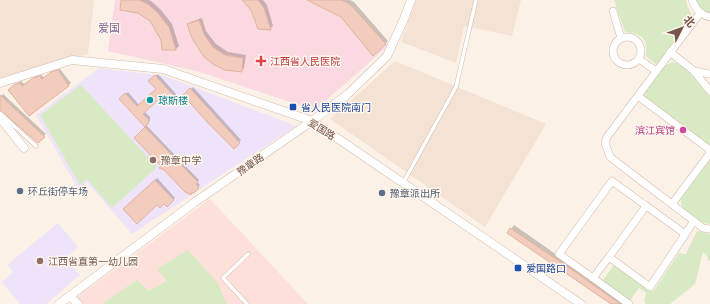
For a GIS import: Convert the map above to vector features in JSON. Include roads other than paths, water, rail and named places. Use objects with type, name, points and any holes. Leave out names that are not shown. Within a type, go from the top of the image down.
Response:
[{"type":"street","name":"豫章路","points":[[60,304],[195,202],[312,121],[348,94],[387,56],[411,0]]},
{"type":"street","points":[[692,0],[700,13],[710,17]]},
{"type":"street","points":[[613,11],[621,38]]},
{"type":"street","points":[[700,13],[607,137],[605,143],[610,157],[703,228],[710,228]]},
{"type":"street","points":[[630,37],[638,42],[642,50],[639,59],[632,65],[628,66],[623,65],[615,59],[613,50],[617,41],[621,38],[630,37]]},
{"type":"street","points":[[670,52],[694,71],[710,91]]},
{"type":"street","points":[[639,59],[656,71]]},
{"type":"street","name":"爱国路","points":[[0,83],[72,60],[163,69],[312,121],[581,304]]},
{"type":"street","points":[[694,71],[710,74]]},
{"type":"street","points":[[638,96],[710,151],[672,204]]},
{"type":"street","points":[[0,118],[24,148]]},
{"type":"street","points":[[629,304],[559,254],[612,181],[685,234]]},
{"type":"street","points":[[593,278],[646,206]]},
{"type":"street","points":[[609,257],[650,287],[694,221]]},
{"type":"street","points":[[70,296],[78,304]]},
{"type":"lane","points":[[403,184],[456,87],[476,0]]},
{"type":"lane","points":[[0,113],[36,146]]},
{"type":"lane","points":[[247,304],[223,278],[248,254]]},
{"type":"place","name":"江西省人民医院","points":[[261,61]]},
{"type":"place","name":"琼斯楼","points":[[150,100]]},
{"type":"place","name":"省人民医院南门","points":[[293,107]]},
{"type":"place","name":"滨江宾馆","points":[[683,130]]},
{"type":"place","name":"豫章中学","points":[[153,160]]},
{"type":"place","name":"环丘街停车场","points":[[20,191]]},
{"type":"place","name":"豫章派出所","points":[[382,193]]},
{"type":"place","name":"江西省直第一幼儿园","points":[[40,261]]},
{"type":"place","name":"爱国路口","points":[[518,268]]},
{"type":"district","name":"爱国","points":[[109,28]]}]
